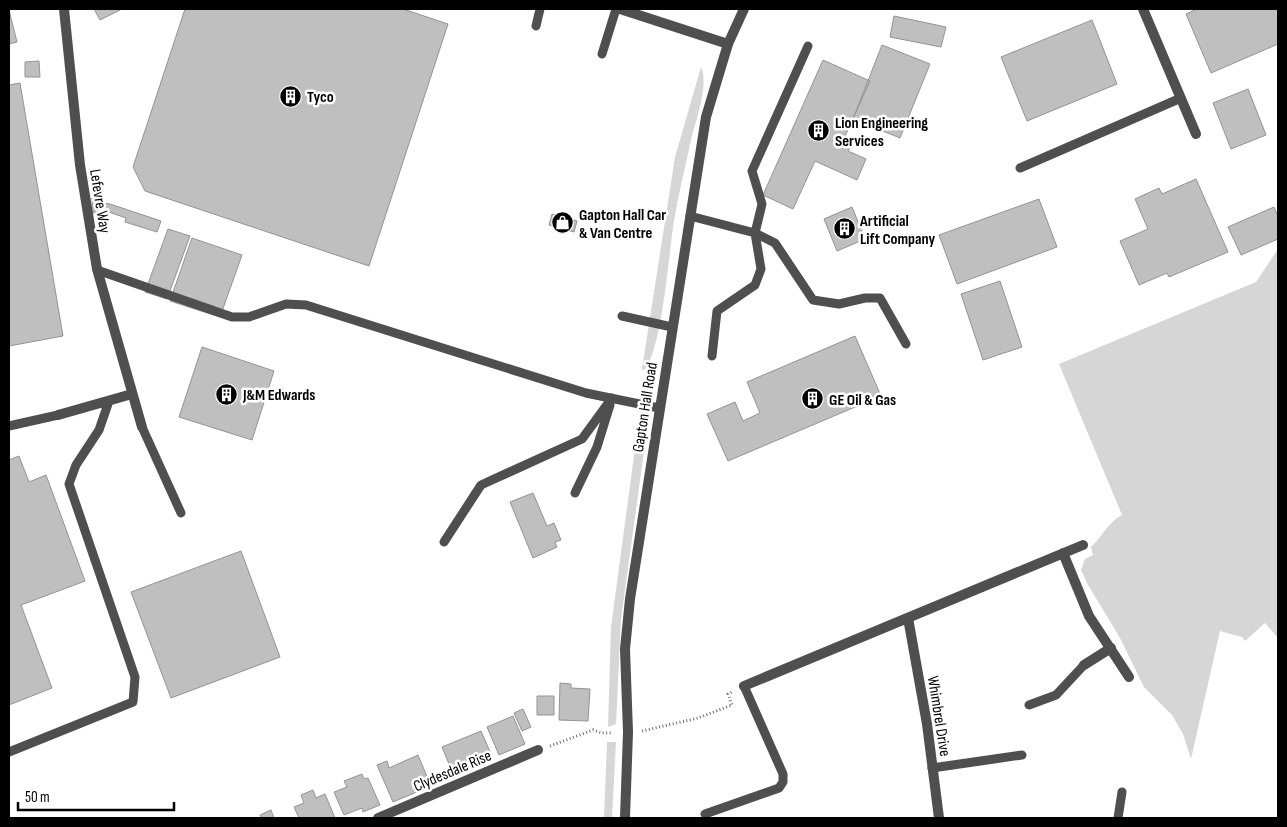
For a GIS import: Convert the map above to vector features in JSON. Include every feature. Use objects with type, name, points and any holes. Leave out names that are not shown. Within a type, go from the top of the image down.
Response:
[{"type":"street","name":"Lefevre Way","points":[[64,9],[80,165],[97,270],[142,427]]},
{"type":"street","points":[[620,9],[728,44]]},
{"type":"street","name":"Gapton Hall Road","points":[[625,818],[628,732],[627,633],[659,408],[706,117],[728,44],[744,9]]},
{"type":"street","points":[[1143,9],[1196,134]]},
{"type":"street","points":[[58,415],[132,394]]},
{"type":"street","points":[[744,686],[1083,545]]},
{"type":"street","points":[[1063,553],[1101,637],[1111,648],[1129,677]]},
{"type":"street","name":"Whimbrel Drive","points":[[908,618],[927,724],[939,818]]},
{"type":"street","points":[[1084,665],[1111,648]]},
{"type":"street","name":"Clydesdale Rise","points":[[378,818],[395,815],[538,750]]},
{"type":"lane","points":[[536,26],[540,9]]},
{"type":"lane","points":[[602,54],[616,9]]},
{"type":"lane","points":[[712,356],[717,311],[736,300],[755,285],[761,268],[755,233],[762,204],[752,171],[808,46]]},
{"type":"lane","points":[[1020,168],[1181,98]]},
{"type":"lane","points":[[690,216],[755,233],[775,243],[813,300],[839,304],[865,298],[880,298],[906,344]]},
{"type":"lane","points":[[97,270],[232,317],[249,317],[286,304],[306,305],[586,393],[659,408]]},
{"type":"lane","points":[[622,316],[672,327]]},
{"type":"lane","points":[[575,493],[596,447],[612,398]]},
{"type":"lane","points":[[444,542],[481,485],[582,439],[612,398]]},
{"type":"lane","points":[[9,752],[116,711],[133,702],[135,676],[69,484],[76,465],[99,430],[109,401]]},
{"type":"lane","points":[[9,426],[58,415]]},
{"type":"lane","points":[[142,427],[181,513]]},
{"type":"lane","points":[[1029,705],[1056,695],[1084,665]]},
{"type":"lane","points":[[705,814],[779,788],[783,782],[783,774],[744,686]]},
{"type":"lane","points":[[932,768],[1022,755]]},
{"type":"lane","points":[[1118,818],[1122,792]]},
{"type":"path","points":[[538,750],[593,730],[602,733],[650,730],[698,718],[732,705],[728,694],[744,686]]},
{"type":"shaded area","points":[[701,67],[703,75],[702,96],[676,212],[660,322],[656,343],[644,370],[642,369],[675,157]]},
{"type":"shaded area","points":[[1278,249],[1278,638],[1265,623],[1245,641],[1242,637],[1220,631],[1191,759],[1183,734],[1172,715],[1144,687],[1120,638],[1081,570],[1085,559],[1093,555],[1091,547],[1109,525],[1122,515],[1059,364],[1256,282]]},
{"type":"shaded area","points":[[638,426],[644,434],[645,444],[621,619],[616,724],[608,727],[611,627]]},
{"type":"shaded area","points":[[607,742],[616,742],[612,818],[604,818]]},
{"type":"building","points":[[94,9],[122,9],[100,20]]},
{"type":"building","name":"Tyco","points":[[185,9],[403,9],[448,24],[369,266],[145,191],[133,167]]},
{"type":"building","points":[[1197,9],[1278,9],[1278,44],[1211,73],[1186,14]]},
{"type":"building","points":[[9,10],[17,42],[9,44]]},
{"type":"building","points":[[894,16],[946,27],[941,47],[890,37]]},
{"type":"building","points":[[1092,20],[1117,84],[1027,121],[1001,57]]},
{"type":"building","points":[[882,45],[930,64],[900,138],[853,119]]},
{"type":"building","name":"Lion Engineering Services","points":[[823,60],[870,81],[842,143],[850,147],[848,151],[866,159],[857,180],[815,161],[793,209],[763,195]]},
{"type":"building","points":[[39,61],[40,77],[25,77],[25,62]]},
{"type":"building","points":[[20,83],[63,336],[9,346],[9,85]]},
{"type":"building","points":[[1248,89],[1266,135],[1231,149],[1213,103]]},
{"type":"building","points":[[1196,179],[1228,252],[1169,277],[1167,273],[1139,285],[1120,241],[1148,229],[1135,199],[1159,188],[1162,194]]},
{"type":"building","points":[[92,198],[102,201],[102,203],[161,221],[157,232],[125,222],[126,218],[103,210],[104,213],[93,213]]},
{"type":"building","points":[[1039,199],[1057,247],[957,284],[939,235]]},
{"type":"building","name":"Artificial Lift Company","points":[[852,207],[865,239],[837,251],[824,219]]},
{"type":"building","points":[[1274,207],[1278,216],[1278,239],[1241,255],[1228,227]]},
{"type":"building","name":"Gapton Hall Car & Van Centre","points":[[552,214],[577,221],[574,232],[549,225]]},
{"type":"building","points":[[168,229],[190,236],[167,299],[145,292]]},
{"type":"building","points":[[192,238],[242,255],[220,317],[170,301]]},
{"type":"building","points":[[1000,281],[1022,347],[983,360],[961,294]]},
{"type":"building","name":"GE Oil & Gas","points":[[855,336],[881,396],[728,461],[707,414],[735,402],[743,421],[760,413],[747,382]]},
{"type":"building","name":"J&M Edwards","points":[[202,347],[274,371],[252,440],[179,417]]},
{"type":"building","points":[[19,456],[29,482],[46,475],[85,581],[21,605],[52,688],[9,705],[9,460]]},
{"type":"building","points":[[533,493],[547,526],[554,523],[561,540],[555,542],[557,547],[533,558],[510,502]]},
{"type":"building","points":[[241,551],[280,657],[171,698],[131,592]]},
{"type":"building","points":[[560,683],[571,684],[571,688],[590,689],[588,721],[559,720]]},
{"type":"building","points":[[537,696],[554,696],[554,715],[537,715]]},
{"type":"building","points":[[523,709],[531,727],[522,731],[514,713]]},
{"type":"building","points":[[513,716],[525,744],[499,755],[487,727]]},
{"type":"building","points":[[481,731],[491,754],[467,764],[469,769],[454,776],[442,747]]},
{"type":"building","points":[[418,755],[431,786],[393,802],[377,765],[387,761],[389,768]]},
{"type":"building","points":[[362,774],[364,779],[368,778],[380,805],[363,812],[362,808],[344,815],[334,792],[347,787],[344,781]]},
{"type":"building","points":[[313,790],[316,798],[325,794],[335,818],[299,818],[294,807],[304,803],[301,795]]},
{"type":"building","points":[[271,810],[274,818],[261,818],[260,815]]},
{"type":"place","name":"Tyco","points":[[291,96]]},
{"type":"place","name":"Lion Engineering Services","points":[[819,131]]},
{"type":"place","name":"Gapton Hall Car & Van Centre","points":[[563,223]]},
{"type":"place","name":"Artificial Lift Company","points":[[844,229]]},
{"type":"place","name":"J&M Edwards","points":[[227,394]]},
{"type":"place","name":"GE Oil & Gas","points":[[813,399]]}]
